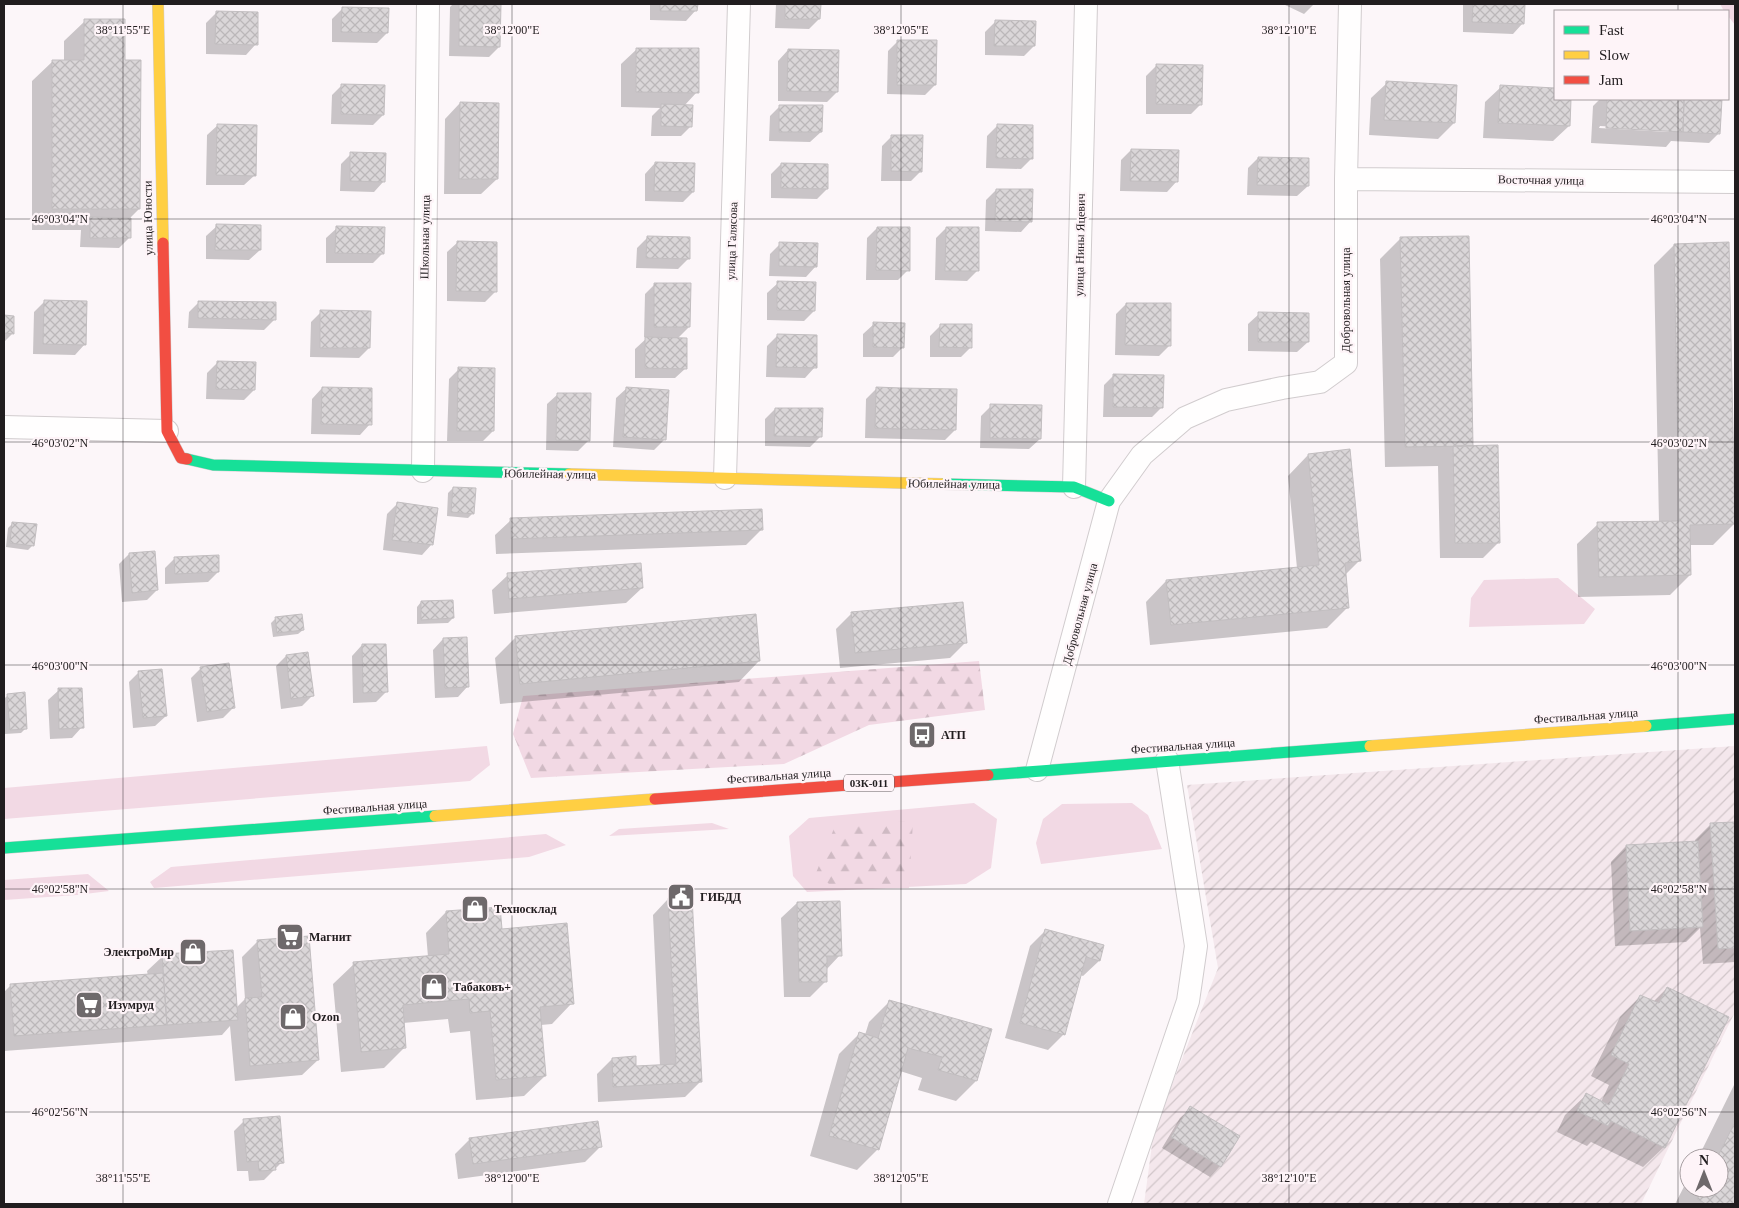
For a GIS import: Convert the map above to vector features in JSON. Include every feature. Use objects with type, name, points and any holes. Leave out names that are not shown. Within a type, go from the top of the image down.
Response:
[{"type":"main road","name":"улица Юности","points":[[158,4],[166,431]]},
{"type":"main road","name":"Юбилейная улица","points":[[166,431],[181,458],[213,465],[1074,487],[1109,501]]},
{"type":"main road","name":"Фестивальная улица","points":[[4,848],[1735,719]]},
{"type":"street","name":"Школьная улица","points":[[423,471],[428,4]]},
{"type":"street","name":"улица Галясова","points":[[725,478],[739,4]]},
{"type":"street","name":"улица Нины Яцевич","points":[[1074,487],[1086,4]]},
{"type":"street","name":"Добровольная улица","points":[[1037,770],[1109,501],[1142,455],[1185,418],[1226,400],[1320,382],[1346,362],[1346,178],[1350,4]]},
{"type":"street","name":"Восточная улица","points":[[1346,178],[1735,182]]},
{"type":"street","points":[[4,427],[166,431]]},
{"type":"street","points":[[1119,1204],[1188,1001],[1196,946],[1167,760]]},
{"type":"shaded area","points":[[1735,746],[1735,1012],[1641,1204],[1144,1204],[1154,1130],[1218,968],[1187,785]]},
{"type":"green space","points":[[1720,4],[1735,4],[1735,25],[1729,17],[1729,10],[1723,10]]},
{"type":"green space","points":[[1558,578],[1595,609],[1584,624],[1469,627],[1471,598],[1484,580]]},
{"type":"green space","points":[[979,661],[985,710],[869,725],[784,764],[531,778],[513,734],[523,696]]},
{"type":"green space","points":[[487,746],[490,765],[470,781],[4,819],[4,788]]},
{"type":"green space","points":[[974,803],[997,819],[991,868],[966,884],[807,892],[793,876],[789,836],[809,818]]},
{"type":"green space","points":[[1132,803],[1148,815],[1162,849],[1041,864],[1036,843],[1043,819],[1062,804]]},
{"type":"green space","points":[[913,821],[909,888],[835,889],[816,873],[835,826]]},
{"type":"green space","points":[[712,823],[729,829],[609,836],[619,829]]},
{"type":"green space","points":[[546,834],[566,845],[529,857],[154,888],[150,882],[171,867]]},
{"type":"green space","points":[[88,874],[109,891],[4,900],[4,880]]},
{"type":"building","points":[[459,4],[501,4],[500,47],[459,46]]},
{"type":"building","points":[[660,4],[698,4],[697,11],[660,11]]},
{"type":"building","points":[[785,4],[821,4],[820,19],[785,19]]},
{"type":"building","points":[[1473,4],[1525,4],[1524,24],[1472,22]]},
{"type":"building","points":[[342,7],[389,8],[388,33],[341,32]]},
{"type":"building","points":[[216,11],[258,12],[258,45],[215,44]]},
{"type":"building","points":[[84,19],[125,19],[125,60],[141,60],[140,209],[52,209],[52,60],[84,60]]},
{"type":"building","points":[[995,20],[1036,21],[1035,46],[994,46]]},
{"type":"building","points":[[897,40],[937,40],[936,85],[897,85]]},
{"type":"building","points":[[636,48],[699,48],[699,93],[636,92]]},
{"type":"building","points":[[788,49],[839,50],[838,92],[787,91]]},
{"type":"building","points":[[1156,64],[1203,65],[1202,105],[1156,104]]},
{"type":"building","points":[[1386,81],[1457,85],[1455,123],[1384,120]]},
{"type":"building","points":[[341,84],[385,85],[384,115],[341,114]]},
{"type":"building","points":[[1500,85],[1554,88],[1554,100],[1571,100],[1570,126],[1498,123]]},
{"type":"building","points":[[1607,100],[1684,100],[1683,132],[1606,128]]},
{"type":"building","points":[[1684,100],[1722,100],[1720,134],[1683,132]]},
{"type":"building","points":[[460,102],[499,103],[498,179],[459,179]]},
{"type":"building","points":[[661,104],[693,105],[692,127],[661,126]]},
{"type":"building","points":[[779,105],[823,105],[822,132],[779,132]]},
{"type":"building","points":[[217,124],[257,125],[256,176],[216,175]]},
{"type":"building","points":[[997,124],[1033,125],[1033,159],[996,158]]},
{"type":"building","points":[[891,135],[923,135],[922,172],[891,171]]},
{"type":"building","points":[[1131,149],[1179,150],[1178,182],[1130,181]]},
{"type":"building","points":[[350,152],[386,153],[385,182],[350,181]]},
{"type":"building","points":[[1258,157],[1309,158],[1309,186],[1257,185]]},
{"type":"building","points":[[655,162],[695,163],[694,192],[654,191]]},
{"type":"building","points":[[781,163],[828,164],[828,189],[781,188]]},
{"type":"building","points":[[996,189],[1033,189],[1032,222],[995,221]]},
{"type":"building","points":[[90,217],[131,218],[131,238],[90,238]]},
{"type":"building","points":[[216,224],[261,225],[261,250],[215,250]]},
{"type":"building","points":[[336,226],[385,227],[384,254],[335,253]]},
{"type":"building","points":[[877,227],[910,227],[910,271],[876,270]]},
{"type":"building","points":[[946,227],[979,227],[979,271],[945,271]]},
{"type":"building","points":[[647,236],[690,237],[690,259],[646,258]]},
{"type":"building","points":[[1469,236],[1473,446],[1405,447],[1400,237]]},
{"type":"building","points":[[457,241],[497,242],[497,292],[456,291]]},
{"type":"building","points":[[779,242],[818,243],[817,267],[779,266]]},
{"type":"building","points":[[1729,242],[1735,524],[1690,525],[1691,575],[1599,577],[1597,522],[1679,521],[1674,244]]},
{"type":"building","points":[[777,281],[816,282],[815,311],[777,310]]},
{"type":"building","points":[[654,283],[691,283],[690,327],[654,327]]},
{"type":"building","points":[[44,300],[87,301],[86,345],[43,344]]},
{"type":"building","points":[[198,301],[276,302],[276,320],[198,318]]},
{"type":"building","points":[[1126,303],[1171,303],[1171,346],[1125,345]]},
{"type":"building","points":[[320,310],[371,311],[370,348],[320,348]]},
{"type":"building","points":[[1258,312],[1309,313],[1309,342],[1258,342]]},
{"type":"building","points":[[4,315],[14,316],[14,334],[4,333]]},
{"type":"building","points":[[873,322],[905,323],[904,348],[873,347]]},
{"type":"building","points":[[940,324],[972,324],[972,348],[939,347]]},
{"type":"building","points":[[777,334],[817,335],[817,368],[776,367]]},
{"type":"building","points":[[645,337],[687,338],[687,369],[645,368]]},
{"type":"building","points":[[217,361],[256,362],[255,390],[216,389]]},
{"type":"building","points":[[458,367],[495,368],[494,431],[457,431]]},
{"type":"building","points":[[1113,374],[1164,375],[1163,408],[1113,407]]},
{"type":"building","points":[[322,387],[372,388],[372,425],[321,424]]},
{"type":"building","points":[[626,387],[669,390],[666,440],[623,437]]},
{"type":"building","points":[[876,387],[901,388],[901,429],[875,428]]},
{"type":"building","points":[[901,388],[957,389],[956,430],[901,429]]},
{"type":"building","points":[[557,393],[591,393],[590,441],[556,440]]},
{"type":"building","points":[[990,404],[1042,405],[1041,439],[990,438]]},
{"type":"building","points":[[775,408],[823,408],[822,437],[774,436]]},
{"type":"building","points":[[1498,445],[1500,543],[1455,543],[1453,446]]},
{"type":"building","points":[[1350,449],[1361,561],[1345,563],[1349,608],[1171,625],[1166,580],[1319,565],[1308,454]]},
{"type":"building","points":[[453,487],[476,488],[474,514],[451,512]]},
{"type":"building","points":[[397,502],[438,508],[433,545],[392,540]]},
{"type":"building","points":[[762,509],[763,530],[511,539],[510,518]]},
{"type":"building","points":[[12,522],[37,524],[34,546],[10,543]]},
{"type":"building","points":[[155,551],[158,590],[132,593],[129,553]]},
{"type":"building","points":[[219,555],[219,572],[175,574],[174,557]]},
{"type":"building","points":[[641,563],[643,588],[509,599],[507,573]]},
{"type":"building","points":[[453,600],[454,618],[421,620],[421,601]]},
{"type":"building","points":[[963,602],[967,643],[855,653],[851,612]]},
{"type":"building","points":[[302,614],[304,630],[277,633],[275,617]]},
{"type":"building","points":[[756,614],[760,661],[520,684],[515,636]]},
{"type":"building","points":[[467,637],[469,687],[445,688],[443,638]]},
{"type":"building","points":[[362,644],[386,644],[388,692],[363,693]]},
{"type":"building","points":[[308,652],[314,696],[291,699],[286,655]]},
{"type":"building","points":[[229,663],[235,708],[207,712],[200,667]]},
{"type":"building","points":[[162,669],[167,716],[143,718],[138,671]]},
{"type":"building","points":[[58,688],[82,688],[84,728],[59,729]]},
{"type":"building","points":[[25,692],[27,729],[10,730],[7,694]]},
{"type":"building","points":[[1735,822],[1735,948],[1718,949],[1710,823]]},
{"type":"building","points":[[1698,841],[1703,927],[1630,931],[1626,845]]},
{"type":"building","points":[[692,897],[702,1082],[613,1087],[612,1058],[636,1056],[636,1066],[676,1064],[668,898]]},
{"type":"building","points":[[840,901],[842,956],[827,956],[827,982],[799,982],[797,902]]},
{"type":"building","points":[[500,907],[502,929],[567,923],[574,1004],[540,1007],[546,1076],[496,1080],[490,1011],[470,1013],[469,999],[403,1005],[406,1048],[361,1052],[353,962],[449,954],[446,911]]},
{"type":"building","points":[[1045,929],[1104,945],[1100,961],[1086,957],[1065,1035],[1020,1023]]},
{"type":"building","points":[[309,936],[319,1060],[250,1066],[245,998],[262,997],[257,940]]},
{"type":"building","points":[[233,950],[238,1020],[167,1025],[162,954]]},
{"type":"building","name":"Изумруд","points":[[163,973],[167,1025],[14,1036],[10,984]]},
{"type":"building","points":[[1667,987],[1729,1017],[1665,1148],[1611,1121],[1608,1126],[1577,1111],[1586,1093],[1609,1105],[1629,1064],[1611,1055],[1640,995],[1659,1003]]},
{"type":"building","points":[[889,1000],[992,1029],[977,1081],[938,1070],[942,1057],[908,1048],[879,1150],[829,1136],[859,1032],[878,1038]]},
{"type":"building","points":[[1190,1106],[1240,1136],[1221,1167],[1171,1137]]},
{"type":"building","points":[[280,1116],[284,1163],[275,1164],[276,1170],[259,1171],[258,1161],[247,1162],[243,1119]]},
{"type":"building","points":[[598,1121],[602,1147],[473,1164],[469,1138]]},
{"type":"building","points":[[1735,1122],[1735,1204],[1706,1204],[1698,1198],[1729,1198],[1729,1148],[1722,1148]]},
{"type":"traffic: fast","points":[[187,459],[213,465],[569,474]]},
{"type":"traffic: fast","points":[[943,484],[1074,487],[1109,501]]},
{"type":"traffic: fast","points":[[1646,726],[1735,719]]},
{"type":"traffic: fast","points":[[988,775],[1370,746]]},
{"type":"traffic: fast","points":[[4,848],[435,816]]},
{"type":"traffic: slow","points":[[158,4],[163,243]]},
{"type":"traffic: slow","points":[[569,474],[943,484]]},
{"type":"traffic: slow","points":[[1370,746],[1646,726]]},
{"type":"traffic: slow","points":[[435,816],[655,799]]},
{"type":"traffic: jam","points":[[163,243],[167,431],[181,458],[187,459]]},
{"type":"traffic: jam","points":[[655,799],[988,775]]},
{"type":"place","name":"АТП","points":[[922,735]]},
{"type":"place","name":"ГИБДД","points":[[681,897]]},
{"type":"place","name":"Техносклад","points":[[475,909]]},
{"type":"place","name":"Магнит","points":[[290,937]]},
{"type":"place","name":"ЭлектроМир","points":[[193,952]]},
{"type":"place","name":"Табаковъ+","points":[[434,987]]},
{"type":"place","name":"Изумруд","points":[[89,1005]]},
{"type":"place","name":"Ozon","points":[[293,1017]]}]
